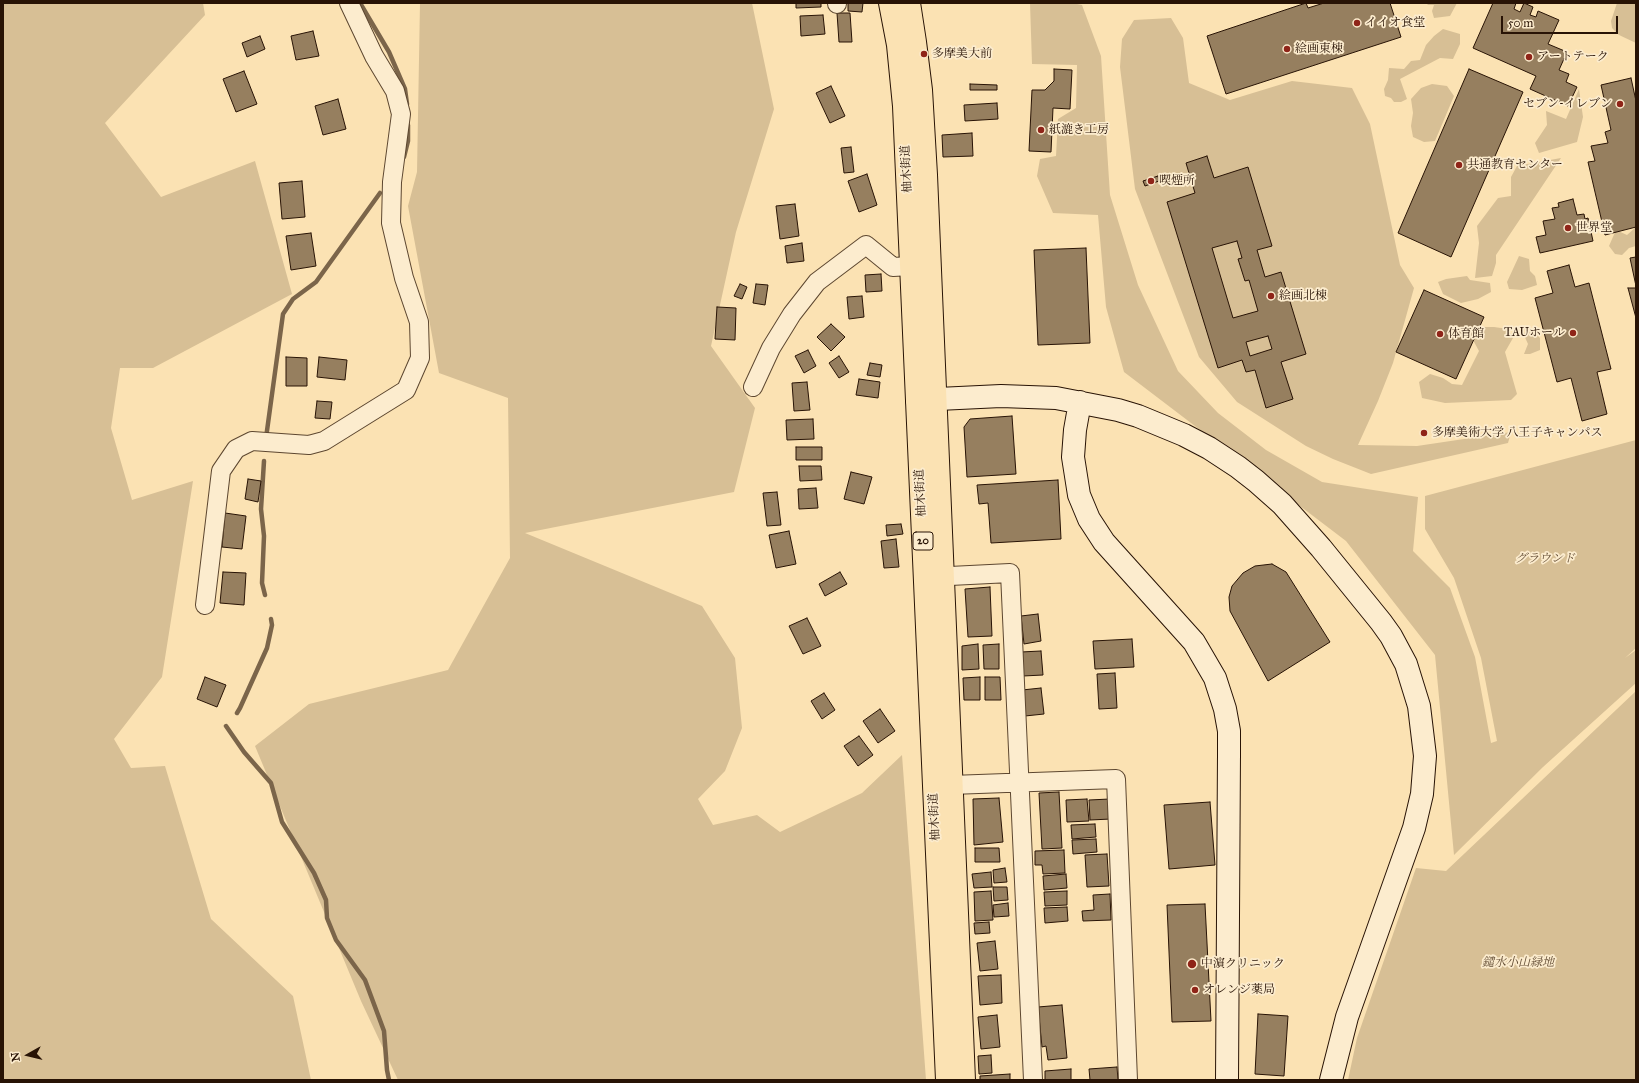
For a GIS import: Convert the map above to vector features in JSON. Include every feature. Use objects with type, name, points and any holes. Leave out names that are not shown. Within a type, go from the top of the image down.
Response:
[{"type":"main road","name":"柚木街道","points":[[890,3],[898,45],[904,106],[911,266],[926,400]]},
{"type":"main road","name":"柚木街道","points":[[909,3],[921,90],[926,400],[934,576],[947,1080]]},
{"type":"main road","name":"柚木街道","points":[[934,576],[951,785],[964,1080]]},
{"type":"street","points":[[205,605],[221,471],[236,449],[252,441],[309,445],[324,442],[406,390],[420,358],[419,322],[404,278],[391,223],[392,182],[401,114],[395,91],[374,56],[349,3]]},
{"type":"street","points":[[753,387],[771,348],[792,314],[817,282],[866,244],[893,267],[911,266]]},
{"type":"street","points":[[926,400],[1030,396],[1056,398],[1118,410],[1138,416],[1184,435],[1224,457],[1256,481],[1282,504],[1372,610],[1391,636],[1406,664],[1419,706],[1424,742],[1425,770],[1420,804],[1414,828],[1347,1017],[1330,1080]]},
{"type":"street","points":[[1080,402],[1075,430],[1074,456],[1079,495],[1089,519],[1104,542],[1194,642],[1215,678],[1225,710],[1229,731],[1227,1080]]},
{"type":"street","points":[[934,576],[1010,573],[1033,1080]]},
{"type":"street","points":[[951,785],[1116,779],[1128,1080]]},
{"type":"green space","points":[[3,3],[203,3],[205,15],[105,123],[161,197],[255,161],[292,294],[153,368],[120,368],[111,428],[132,500],[193,481],[162,677],[114,739],[131,768],[165,766],[211,919],[293,996],[311,1080],[3,1080]]},
{"type":"green space","points":[[420,3],[752,3],[774,109],[736,232],[711,346],[755,408],[734,492],[525,533],[702,606],[735,658],[742,728],[725,771],[698,799],[713,825],[757,815],[780,832],[862,793],[902,755],[926,1080],[398,1080],[361,1001],[255,746],[309,704],[448,670],[510,558],[508,398],[439,373],[408,206],[417,172]]},
{"type":"green space","name":"グラウンド","points":[[1030,3],[1072,3],[1082,5],[1101,56],[1110,195],[1138,285],[1178,371],[1218,413],[1266,450],[1322,482],[1418,497],[1413,551],[1450,588],[1475,657],[1491,743],[1497,741],[1481,658],[1454,578],[1425,529],[1425,496],[1636,440],[1636,648],[1625,658],[1636,650],[1636,683],[1543,767],[1454,855],[1435,655],[1346,541],[1124,372],[1106,307],[1098,215],[1053,213],[1037,176],[1040,159],[1056,156],[1058,119],[1076,108],[1077,65],[1032,64]]},
{"type":"green space","points":[[1429,3],[1457,3],[1450,16],[1434,18],[1432,11],[1434,5],[1427,5]]},
{"type":"green space","points":[[1617,3],[1636,3],[1636,43],[1619,35],[1612,28],[1611,21]]},
{"type":"green space","points":[[1171,18],[1183,38],[1189,83],[1230,100],[1292,81],[1352,88],[1370,124],[1400,265],[1414,288],[1393,363],[1358,445],[1417,446],[1511,432],[1508,443],[1371,474],[1333,459],[1306,446],[1237,402],[1199,357],[1135,189],[1120,67],[1122,39],[1134,20]]},
{"type":"green space","points":[[1443,29],[1460,34],[1460,44],[1453,59],[1440,58],[1400,79],[1407,99],[1401,102],[1394,102],[1391,98],[1385,96],[1384,89],[1388,80],[1389,68],[1404,69],[1411,61],[1420,60],[1426,45]]},
{"type":"green space","points":[[1432,84],[1447,86],[1454,96],[1435,141],[1424,142],[1413,137],[1411,126],[1413,113],[1411,99],[1421,88]]},
{"type":"green space","points":[[1579,89],[1583,117],[1577,142],[1539,153],[1535,143],[1547,125],[1546,111],[1566,119]]},
{"type":"green space","points":[[1561,158],[1496,255],[1496,263],[1492,276],[1475,278],[1479,243],[1477,226],[1498,198],[1511,196],[1511,177],[1517,166]]},
{"type":"green space","points":[[1636,227],[1636,246],[1629,248],[1622,255],[1615,254],[1609,246],[1616,230],[1627,235]]},
{"type":"green space","points":[[1519,256],[1529,259],[1530,271],[1535,276],[1537,285],[1522,290],[1509,289],[1507,282]]},
{"type":"green space","points":[[1467,276],[1470,280],[1490,283],[1491,292],[1478,299],[1461,303],[1443,294],[1438,282],[1446,279]]},
{"type":"green space","points":[[1482,327],[1508,329],[1513,338],[1505,352],[1517,394],[1511,400],[1445,403],[1422,398],[1419,382],[1430,374],[1443,378],[1452,384],[1462,385],[1479,351],[1473,340]]},
{"type":"green space","points":[[1534,332],[1540,338],[1540,350],[1530,354],[1524,354],[1528,344],[1523,333]]},
{"type":"green space","name":"鑓水小山緑地","points":[[1636,691],[1636,1080],[1348,1080],[1357,1038],[1416,868],[1446,871]]},
{"type":"building","points":[[796,3],[821,3],[821,7],[796,8]]},
{"type":"building","points":[[848,3],[863,3],[862,12],[848,11]]},
{"type":"building","name":"絵画東棟","points":[[1306,3],[1308,8],[1324,3],[1390,3],[1401,37],[1226,94],[1207,36]]},
{"type":"building","name":"アートテーク","points":[[1493,3],[1516,3],[1514,9],[1520,12],[1524,3],[1533,7],[1530,15],[1536,17],[1538,11],[1559,20],[1548,44],[1567,52],[1559,70],[1569,74],[1566,82],[1577,87],[1568,106],[1530,89],[1536,76],[1473,48]]},
{"type":"building","points":[[837,13],[850,13],[852,42],[839,42]]},
{"type":"building","points":[[823,15],[825,34],[801,36],[800,16]]},
{"type":"building","points":[[313,31],[319,56],[296,60],[291,36]]},
{"type":"building","points":[[260,36],[265,49],[247,57],[242,43]]},
{"type":"building","name":"紙漉き工房","points":[[1054,69],[1072,70],[1070,109],[1053,108],[1051,152],[1029,151],[1032,90],[1045,90],[1054,81]]},
{"type":"building","name":"共通教育センター","points":[[1469,69],[1523,92],[1451,257],[1398,233]]},
{"type":"building","points":[[244,71],[257,104],[236,112],[223,79]]},
{"type":"building","points":[[1631,78],[1636,101],[1636,227],[1605,235],[1588,162],[1595,161],[1591,146],[1608,143],[1605,132],[1611,130],[1601,85]]},
{"type":"building","points":[[970,84],[997,85],[997,90],[970,90]]},
{"type":"building","points":[[831,86],[845,116],[830,123],[816,93]]},
{"type":"building","points":[[338,99],[346,129],[323,135],[315,106]]},
{"type":"building","points":[[997,103],[998,119],[965,121],[964,105]]},
{"type":"building","points":[[972,133],[973,156],[943,157],[942,135]]},
{"type":"building","points":[[851,147],[854,172],[844,173],[841,148]]},
{"type":"building","name":"絵画北棟","points":[[1207,156],[1214,178],[1248,167],[1272,246],[1257,250],[1265,277],[1281,272],[1306,354],[1281,362],[1293,399],[1266,408],[1255,370],[1246,372],[1242,360],[1218,368],[1167,202],[1195,193],[1186,163]],"holes":[[[1237,241],[1242,258],[1238,259],[1245,281],[1249,280],[1258,311],[1233,318],[1212,248]],[[1268,336],[1272,349],[1250,356],[1246,342]]]},
{"type":"building","points":[[867,174],[877,205],[859,212],[848,181]]},
{"type":"building","name":"喫煙所","points":[[1158,176],[1159,181],[1145,186],[1143,181]]},
{"type":"building","points":[[302,181],[305,217],[282,219],[279,183]]},
{"type":"building","name":"世界堂","points":[[1573,199],[1577,215],[1584,214],[1585,219],[1588,218],[1593,241],[1540,253],[1536,237],[1546,235],[1543,221],[1555,219],[1552,208],[1559,207],[1558,203]]},
{"type":"building","points":[[795,204],[799,236],[780,239],[776,206]]},
{"type":"building","points":[[311,233],[316,266],[291,270],[286,236]]},
{"type":"building","points":[[802,243],[804,261],[787,263],[785,246]]},
{"type":"building","points":[[1086,248],[1090,343],[1038,345],[1034,250]]},
{"type":"building","points":[[1636,257],[1636,286],[1630,258]]},
{"type":"building","name":"TAUホール","points":[[1569,265],[1575,287],[1589,283],[1611,369],[1597,372],[1607,414],[1582,421],[1571,378],[1557,382],[1535,298],[1553,293],[1547,271]]},
{"type":"building","points":[[881,274],[882,291],[866,292],[865,275]]},
{"type":"building","points":[[740,284],[747,287],[742,299],[734,296]]},
{"type":"building","points":[[756,284],[768,285],[765,305],[753,303]]},
{"type":"building","points":[[1628,288],[1636,288],[1636,318]]},
{"type":"building","name":"体育館","points":[[1424,290],[1484,317],[1456,379],[1396,352]]},
{"type":"building","points":[[862,296],[864,317],[849,319],[847,297]]},
{"type":"building","points":[[717,307],[736,308],[735,340],[715,339]]},
{"type":"building","points":[[831,324],[845,337],[831,351],[817,337]]},
{"type":"building","points":[[808,350],[816,366],[804,373],[795,356]]},
{"type":"building","points":[[839,356],[849,372],[839,378],[829,363]]},
{"type":"building","points":[[286,357],[307,358],[307,386],[286,386]]},
{"type":"building","points":[[319,357],[347,360],[345,380],[317,377]]},
{"type":"building","points":[[870,363],[882,365],[880,377],[867,375]]},
{"type":"building","points":[[859,379],[880,382],[878,398],[856,395]]},
{"type":"building","points":[[807,382],[810,410],[794,411],[792,383]]},
{"type":"building","points":[[317,401],[332,402],[330,419],[315,418]]},
{"type":"building","points":[[1012,416],[1016,474],[967,477],[964,427],[970,419]]},
{"type":"building","points":[[813,419],[814,439],[787,440],[786,420]]},
{"type":"building","points":[[796,447],[822,447],[822,460],[796,460]]},
{"type":"building","points":[[799,466],[821,466],[822,480],[800,481]]},
{"type":"building","points":[[851,472],[872,477],[864,504],[844,499]]},
{"type":"building","points":[[248,479],[261,481],[258,502],[245,499]]},
{"type":"building","points":[[1058,480],[1061,539],[991,543],[988,503],[979,504],[977,485]]},
{"type":"building","points":[[816,488],[818,508],[799,509],[798,489]]},
{"type":"building","points":[[777,492],[781,525],[767,526],[763,493]]},
{"type":"building","points":[[225,513],[246,516],[242,549],[222,547]]},
{"type":"building","points":[[901,524],[903,534],[887,536],[886,525]]},
{"type":"building","points":[[789,531],[796,564],[776,568],[769,535]]},
{"type":"building","points":[[896,539],[899,567],[884,568],[881,541]]},
{"type":"building","points":[[1272,564],[1286,572],[1330,642],[1268,681],[1230,611],[1229,597],[1232,586],[1243,573],[1255,566]]},
{"type":"building","points":[[223,572],[246,573],[244,605],[220,603]]},
{"type":"building","points":[[840,572],[847,584],[825,596],[819,584]]},
{"type":"building","points":[[990,587],[992,636],[968,637],[965,589]]},
{"type":"building","points":[[1038,614],[1041,641],[1024,644],[1021,616]]},
{"type":"building","points":[[807,618],[821,646],[803,654],[789,626]]},
{"type":"building","points":[[1132,639],[1134,667],[1095,669],[1093,641]]},
{"type":"building","points":[[978,644],[979,669],[962,670],[962,646]]},
{"type":"building","points":[[999,644],[999,669],[984,669],[983,645]]},
{"type":"building","points":[[1041,651],[1043,675],[1023,676],[1021,652]]},
{"type":"building","points":[[1115,673],[1117,708],[1099,709],[1097,674]]},
{"type":"building","points":[[205,677],[226,685],[217,707],[197,699]]},
{"type":"building","points":[[980,677],[980,700],[964,700],[963,678]]},
{"type":"building","points":[[985,677],[1000,677],[1001,700],[985,700]]},
{"type":"building","points":[[1041,688],[1044,714],[1025,716],[1022,690]]},
{"type":"building","points":[[824,693],[835,710],[822,719],[811,701]]},
{"type":"building","points":[[880,709],[895,731],[878,743],[863,721]]},
{"type":"building","points":[[859,736],[873,755],[858,766],[844,746]]},
{"type":"building","points":[[1059,792],[1062,848],[1042,849],[1039,793]]},
{"type":"building","points":[[999,798],[1003,842],[974,845],[973,799]]},
{"type":"building","points":[[1087,799],[1089,821],[1067,822],[1066,800]]},
{"type":"building","points":[[1110,799],[1111,819],[1090,820],[1089,800]]},
{"type":"building","points":[[1210,802],[1215,865],[1169,869],[1164,805]]},
{"type":"building","points":[[1095,824],[1096,837],[1072,839],[1071,825]]},
{"type":"building","points":[[1096,839],[1097,852],[1073,854],[1072,840]]},
{"type":"building","points":[[975,848],[999,848],[1000,862],[975,862]]},
{"type":"building","points":[[1064,850],[1065,873],[1043,874],[1042,865],[1035,865],[1035,851]]},
{"type":"building","points":[[1107,854],[1109,886],[1087,887],[1085,855]]},
{"type":"building","points":[[1005,868],[1007,882],[994,883],[993,870]]},
{"type":"building","points":[[991,872],[992,887],[974,888],[972,874]]},
{"type":"building","points":[[1066,874],[1067,888],[1044,890],[1043,876]]},
{"type":"building","points":[[993,887],[1007,887],[1008,900],[994,901]]},
{"type":"building","points":[[991,891],[993,920],[975,921],[974,892]]},
{"type":"building","points":[[1067,891],[1067,905],[1045,906],[1044,892]]},
{"type":"building","points":[[1110,894],[1111,920],[1083,921],[1082,911],[1094,910],[1093,895]]},
{"type":"building","points":[[1008,903],[1009,916],[994,917],[993,905]]},
{"type":"building","points":[[1205,904],[1211,1021],[1172,1022],[1167,905]]},
{"type":"building","points":[[1067,907],[1068,921],[1045,923],[1044,908]]},
{"type":"building","points":[[989,922],[990,933],[975,934],[974,923]]},
{"type":"building","points":[[995,941],[998,969],[980,971],[977,943]]},
{"type":"building","points":[[1001,975],[1002,1003],[980,1005],[978,976]]},
{"type":"building","points":[[1062,1005],[1067,1058],[1048,1060],[1046,1046],[1042,1047],[1038,1007]]},
{"type":"building","points":[[1258,1014],[1288,1016],[1284,1076],[1255,1074]]},
{"type":"building","points":[[997,1015],[1000,1047],[981,1049],[978,1017]]},
{"type":"building","points":[[991,1055],[992,1073],[979,1074],[978,1056]]},
{"type":"building","points":[[1117,1067],[1118,1080],[1090,1080],[1089,1069]]},
{"type":"building","points":[[1071,1069],[1071,1080],[1045,1080],[1045,1071]]},
{"type":"building","points":[[1010,1074],[1010,1080],[980,1080],[980,1076]]},
{"type":"waterway","points":[[360,3],[389,52],[405,89],[407,104]]},
{"type":"waterway","points":[[404,157],[408,141],[408,125]]},
{"type":"waterway","points":[[266,438],[283,314],[293,299],[316,282],[380,193]]},
{"type":"waterway","points":[[264,461],[261,509],[264,536],[262,583],[265,595]]},
{"type":"waterway","points":[[237,713],[267,648],[272,625],[271,619]]},
{"type":"waterway","points":[[226,726],[244,752],[271,783],[282,822],[314,873],[326,900],[327,918],[336,940],[365,980],[384,1031],[389,1080]]},
{"type":"place","name":"イイオ食堂","points":[[1357,23]]},
{"type":"place","name":"絵画東棟","points":[[1287,49]]},
{"type":"place","name":"多摩美大前","points":[[924,54]]},
{"type":"place","name":"アートテーク","points":[[1529,57]]},
{"type":"place","name":"セブン-イレブン","points":[[1620,104]]},
{"type":"place","name":"紙漉き工房","points":[[1041,130]]},
{"type":"place","name":"共通教育センター","points":[[1459,165]]},
{"type":"place","name":"喫煙所","points":[[1151,181]]},
{"type":"place","name":"世界堂","points":[[1568,228]]},
{"type":"place","name":"絵画北棟","points":[[1271,296]]},
{"type":"place","name":"TAUホール","points":[[1573,333]]},
{"type":"place","name":"体育館","points":[[1440,334]]},
{"type":"place","name":"多摩美術大学 八王子キャンパス","points":[[1424,433]]},
{"type":"place","name":"中濵クリニック","points":[[1192,964]]},
{"type":"place","name":"オレンジ薬局","points":[[1195,990]]}]
